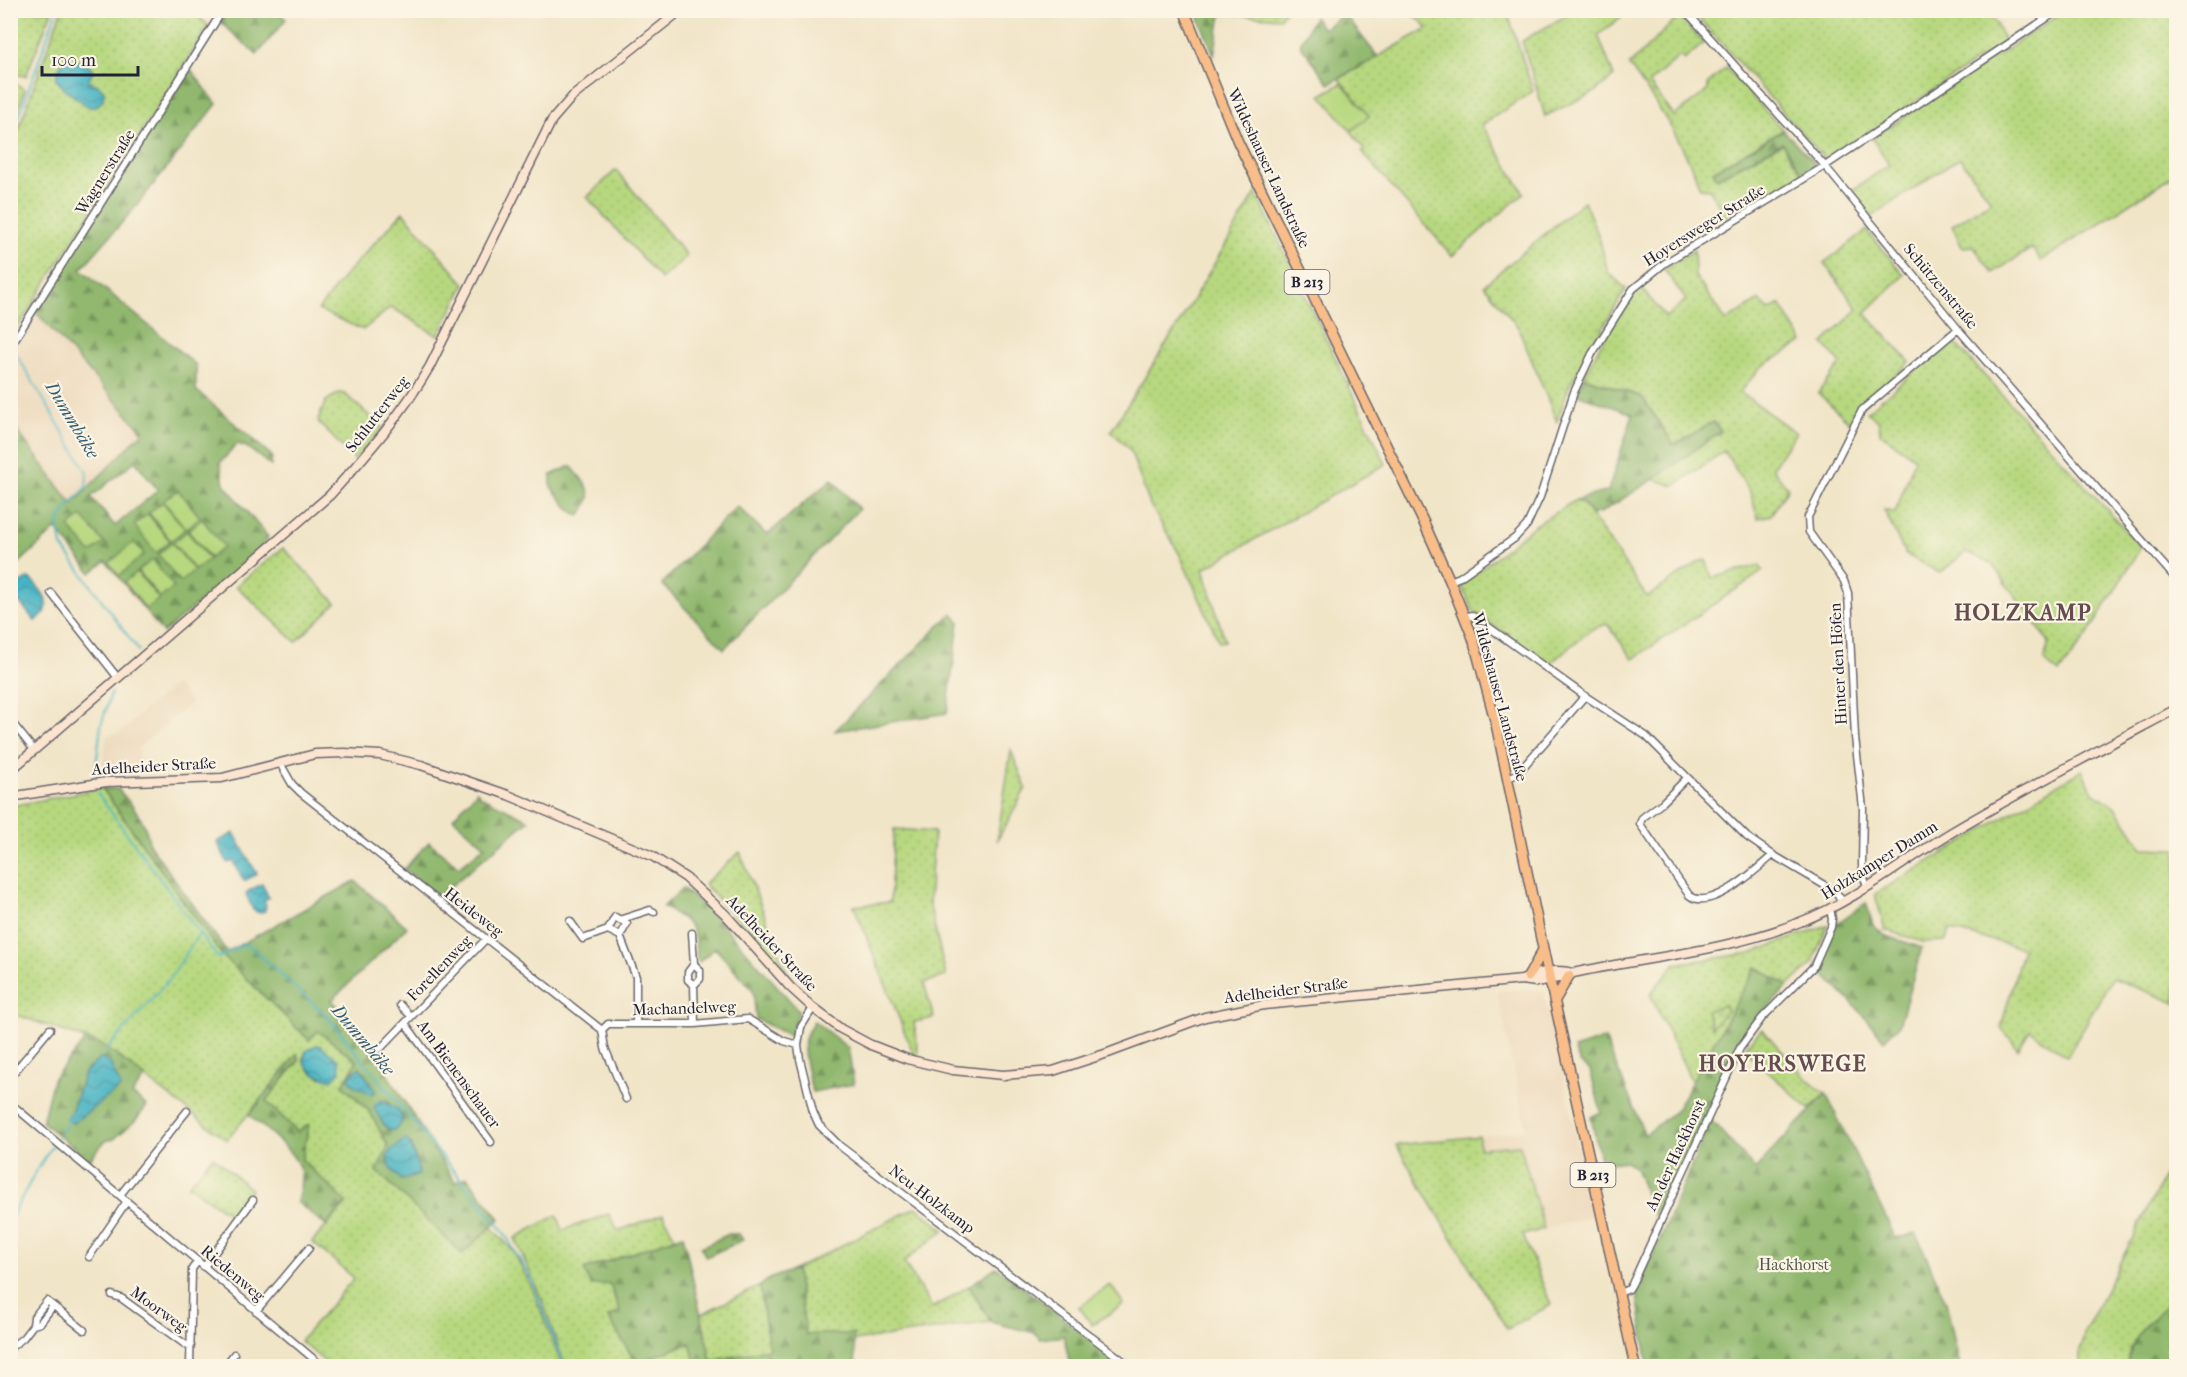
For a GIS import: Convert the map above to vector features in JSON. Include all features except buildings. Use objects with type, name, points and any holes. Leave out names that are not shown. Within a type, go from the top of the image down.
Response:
[{"type":"main road","name":"Wildeshauser Landstraße","points":[[1184,10],[1238,142],[1378,428],[1450,581],[1473,638],[1496,724],[1543,950],[1635,1366]]},
{"type":"main road","points":[[1525,978],[1543,950]]},
{"type":"main road","points":[[1554,1000],[1571,974]]},
{"type":"street","name":"Wagnerstraße","points":[[10,347],[223,10]]},
{"type":"street","name":"Schlutterweg","points":[[10,771],[330,495],[356,467],[416,391],[552,120],[572,97],[681,10]]},
{"type":"street","name":"Schützenstraße","points":[[1685,10],[1825,166],[1958,329],[2176,579]]},
{"type":"street","name":"Hoyersweger Straße","points":[[1450,581],[1460,577],[1507,543],[1527,525],[1540,497],[1574,392],[1592,354],[1632,289],[1665,263],[1825,166],[2059,10]]},
{"type":"street","name":"Hinter den Höfen","points":[[1867,886],[1862,865],[1863,808],[1855,737],[1848,593],[1844,581],[1809,532],[1808,517],[1862,410],[1958,329]]},
{"type":"street","points":[[51,593],[118,678]]},
{"type":"street","points":[[1465,617],[1471,615],[1479,620],[1585,696],[1646,736],[1747,837],[1836,892],[1842,901]]},
{"type":"street","points":[[1508,778],[1518,774],[1585,696]]},
{"type":"street","name":"Holzkamper Damm","points":[[1549,976],[1571,974],[1731,943],[1801,922],[1842,901],[2007,800],[2176,709]]},
{"type":"street","points":[[10,720],[34,750]]},
{"type":"street","name":"Adelheider Straße","points":[[10,797],[106,782],[222,778],[315,754],[386,755],[421,765],[508,795],[652,856],[686,878],[725,914],[790,987],[841,1029],[871,1045],[907,1059],[953,1070],[1003,1075],[1053,1071],[1205,1017],[1264,1005],[1549,976]]},
{"type":"street","name":"Heideweg","points":[[280,763],[292,784],[301,793],[602,1030]]},
{"type":"street","points":[[1687,778],[1662,803],[1642,818],[1640,824],[1689,895],[1702,900],[1739,885],[1773,855]]},
{"type":"street","name":"An der Hackhorst","points":[[1619,1293],[1629,1289],[1632,1284],[1740,1048],[1762,1018],[1814,966],[1831,927],[1830,908]]},
{"type":"street","points":[[619,920],[650,910],[654,912]]},
{"type":"street","points":[[570,921],[583,939],[608,930],[615,917],[627,924],[620,936]]},
{"type":"street","points":[[608,930],[620,936],[636,977],[636,1023]]},
{"type":"street","points":[[692,933],[694,964],[688,972],[688,980],[694,985]]},
{"type":"street","name":"Forellenweg","points":[[380,1049],[486,939]]},
{"type":"street","points":[[694,964],[700,970],[700,979],[694,985],[695,1024]]},
{"type":"street","name":"Forellenweg","points":[[400,1005],[411,1016]]},
{"type":"street","points":[[798,1044],[801,1027],[813,1008]]},
{"type":"street","name":"Machandelweg","points":[[602,1030],[608,1024],[695,1024],[748,1019],[787,1042],[798,1044]]},
{"type":"street","name":"Am Bienenschauer","points":[[405,1023],[491,1142]]},
{"type":"street","points":[[10,1077],[50,1029]]},
{"type":"street","points":[[602,1030],[605,1048],[626,1100]]},
{"type":"street","name":"Neu-Holzkamp","points":[[798,1044],[813,1112],[819,1125],[835,1141],[1130,1366]]},
{"type":"street","name":"Riedenweg","points":[[10,1103],[322,1366]]},
{"type":"street","points":[[120,1195],[187,1111]]},
{"type":"street","points":[[89,1257],[126,1200]]},
{"type":"street","points":[[204,1267],[253,1200]]},
{"type":"street","points":[[256,1311],[309,1248]]},
{"type":"street","name":"Moorweg","points":[[190,1366],[192,1269],[198,1261]]},
{"type":"street","name":"Moorweg","points":[[112,1294],[121,1298],[186,1346],[191,1346]]},
{"type":"street","points":[[10,1348],[23,1338],[33,1325],[34,1317],[47,1301],[84,1330]]},
{"type":"street","points":[[225,1366],[234,1354]]},
{"type":"shaded area","points":[[36,313],[142,434],[72,504],[11,421],[10,353]]},
{"type":"shaded area","points":[[175,684],[191,703],[138,748],[139,773],[101,774],[107,735],[119,733]]},
{"type":"shaded area","points":[[1531,989],[1543,992],[1594,1216],[1544,1229],[1520,1145],[1478,1148],[1479,1136],[1526,1130],[1497,991]]},
{"type":"green space","points":[[1575,10],[1629,11],[1598,35],[1614,76],[1593,93],[1545,116],[1522,41]]},
{"type":"green space","points":[[2066,10],[2174,11],[2176,15],[2176,174],[2041,261],[2032,248],[1993,273],[1973,246],[1962,247],[1952,225],[1991,201],[1960,158],[1871,217],[1851,191],[1889,165],[1872,138]]},
{"type":"green space","points":[[11,11],[52,11],[26,76],[11,74],[14,43],[11,41]]},
{"type":"green space","points":[[61,11],[192,11],[209,26],[11,338],[11,150]]},
{"type":"green space","points":[[228,11],[276,11],[286,19],[257,55],[220,22]]},
{"type":"green space","points":[[1196,11],[1229,11],[1228,14],[1221,15],[1214,55]]},
{"type":"green space","points":[[1229,11],[1285,11],[1280,18],[1228,14]]},
{"type":"green space","points":[[1334,11],[1342,11],[1378,57],[1329,84],[1300,44],[1314,17],[1323,29],[1339,18]]},
{"type":"green space","points":[[1410,11],[1507,11],[1533,91],[1482,125],[1524,193],[1452,256],[1362,152],[1364,149],[1351,131],[1369,116],[1339,79],[1428,28]]},
{"type":"green space","points":[[1692,11],[1990,11],[2005,42],[1827,161]]},
{"type":"green space","points":[[1679,16],[1704,43],[1684,60],[1680,56],[1649,83],[1674,116],[1708,90],[1708,83],[1726,68],[1783,130],[1713,171],[1717,178],[1783,143],[1803,175],[1726,220],[1710,189],[1700,188],[1678,139],[1629,65]]},
{"type":"green space","points":[[191,70],[217,104],[133,210],[81,269],[196,365],[196,390],[272,456],[271,466],[247,447],[237,444],[220,463],[224,484],[268,537],[259,552],[163,633],[106,561],[91,573],[56,529],[17,565],[10,555],[10,421],[72,504],[143,432],[35,311]],"holes":[[[135,461],[158,490],[115,526],[91,497]]]},
{"type":"green space","points":[[11,80],[25,90],[11,131]]},
{"type":"green space","points":[[1342,83],[1369,116],[1351,131],[1321,95]]},
{"type":"green space","points":[[1783,130],[1815,163],[1803,175],[1782,143],[1717,178],[1713,171]]},
{"type":"green space","points":[[616,170],[687,256],[661,279],[587,197]]},
{"type":"green space","points":[[1256,193],[1386,464],[1203,569],[1225,641],[1219,642],[1179,553],[1150,505],[1130,450],[1111,431],[1180,322]]},
{"type":"green space","points":[[1584,201],[1599,237],[1608,272],[1626,289],[1569,386],[1557,422],[1518,327],[1484,285]]},
{"type":"green space","points":[[403,212],[465,284],[438,336],[391,307],[363,330],[318,310],[345,275]]},
{"type":"green space","points":[[1867,230],[1904,275],[1865,313],[1910,362],[1860,408],[1850,423],[1818,393],[1841,364],[1823,343],[1858,309],[1824,263]]},
{"type":"green space","points":[[1694,250],[1695,276],[1726,321],[1759,300],[1769,310],[1780,304],[1803,342],[1761,367],[1740,392],[1796,433],[1772,468],[1788,488],[1771,515],[1758,518],[1750,492],[1724,451],[1674,486],[1654,479],[1721,431],[1714,422],[1674,445],[1642,397],[1584,377],[1613,320],[1639,286],[1666,317],[1686,300],[1664,269]]},
{"type":"green space","points":[[1951,339],[2141,547],[2087,636],[2059,673],[2044,661],[2049,642],[1991,563],[1966,552],[1940,573],[1905,554],[1884,510],[1895,513],[1915,458],[1880,433],[1879,421],[1867,412]]},
{"type":"green space","points":[[1584,377],[1642,397],[1674,445],[1713,422],[1721,431],[1654,479],[1602,512],[1591,515],[1583,503],[1576,500],[1608,491],[1633,414],[1577,394]]},
{"type":"green space","points":[[339,393],[345,394],[383,428],[355,460],[319,423],[318,419],[326,401]]},
{"type":"green space","points":[[571,466],[586,485],[589,495],[585,508],[579,516],[570,510],[551,487],[551,475]]},
{"type":"green space","points":[[832,479],[859,509],[724,649],[662,584],[737,506],[767,535]]},
{"type":"green space","points":[[178,490],[200,517],[186,529],[163,501]]},
{"type":"green space","points":[[1576,500],[1583,503],[1647,597],[1700,561],[1706,560],[1712,578],[1759,565],[1763,571],[1633,659],[1607,624],[1592,629],[1548,665],[1473,611],[1461,585],[1535,525]]},
{"type":"green space","points":[[163,502],[185,529],[171,541],[149,513]]},
{"type":"green space","points":[[148,514],[170,541],[156,553],[134,525]]},
{"type":"green space","points":[[82,516],[104,543],[91,553],[69,527]]},
{"type":"green space","points":[[202,519],[224,547],[210,558],[188,531]]},
{"type":"green space","points":[[187,531],[209,559],[195,570],[173,543]]},
{"type":"green space","points":[[134,542],[144,554],[119,576],[109,563]]},
{"type":"green space","points":[[172,543],[194,570],[180,582],[158,554]]},
{"type":"green space","points":[[283,548],[336,603],[296,642],[236,586]]},
{"type":"green space","points":[[152,560],[174,587],[160,598],[138,571]]},
{"type":"green space","points":[[137,572],[159,599],[146,609],[124,582]]},
{"type":"green space","points":[[952,613],[959,622],[947,713],[835,731]]},
{"type":"green space","points":[[1011,750],[1026,788],[997,841]]},
{"type":"green space","points":[[2082,770],[2093,792],[2116,807],[2143,848],[2176,849],[2176,1003],[2112,978],[2067,1057],[2030,1030],[2018,1049],[2001,1027],[2023,948],[1949,930],[1946,941],[1923,942],[1885,930],[1875,894]]},
{"type":"green space","points":[[102,788],[222,955],[309,1039],[317,1030],[357,1061],[343,1085],[370,1112],[388,1146],[462,1253],[491,1227],[514,1252],[533,1290],[562,1366],[330,1366],[300,1341],[354,1278],[312,1242],[347,1203],[302,1160],[308,1125],[298,1132],[266,1101],[299,1060],[297,1055],[227,1140],[102,1045],[11,1013],[11,806]],"holes":[[[316,1045],[326,1050],[322,1078],[309,1070],[303,1057]]]},
{"type":"green space","points":[[102,788],[118,789],[133,807],[142,821],[149,844],[227,952],[355,881],[407,927],[332,1000],[360,1031],[455,1182],[467,1177],[500,1219],[462,1254],[377,1171],[388,1146],[370,1112],[343,1085],[357,1061],[318,1031],[309,1040],[222,955]],"holes":[[[411,1143],[419,1174],[411,1178],[392,1170],[387,1158]]]},
{"type":"green space","points":[[477,791],[480,796],[529,820],[438,897],[404,869],[429,842],[459,867],[485,846],[453,818]]},
{"type":"green space","points":[[894,829],[934,832],[929,903],[946,976],[924,983],[934,1018],[914,1022],[919,1060],[915,1058],[854,906],[890,902]]},
{"type":"green space","points":[[740,852],[788,975],[704,884]]},
{"type":"green space","points":[[683,888],[715,916],[799,1011],[790,1036],[756,1019],[753,990],[715,948],[699,962],[690,926],[681,917],[663,907]]},
{"type":"green space","points":[[1866,903],[1873,925],[1884,935],[1922,948],[1899,1025],[1884,1040],[1858,1009],[1819,970],[1817,965],[1836,924]]},
{"type":"green space","points":[[1828,925],[1812,964],[1788,986],[1756,967],[1692,1082],[1650,994],[1675,964],[1750,953]]},
{"type":"green space","points":[[1756,967],[1788,986],[1758,1019],[1737,1047],[1657,1223],[1635,1168],[1626,1161],[1601,1164],[1591,1117],[1601,1112],[1590,1070],[1580,1063],[1574,1049],[1605,1039],[1645,1135],[1676,1110]]},
{"type":"green space","points":[[1724,1005],[1727,1011],[1712,1027],[1706,1011]]},
{"type":"green space","points":[[814,1021],[848,1048],[854,1084],[812,1092],[804,1046],[805,1038]]},
{"type":"green space","points":[[1762,1029],[1805,1077],[1826,1094],[1809,1109],[1743,1049]]},
{"type":"green space","points":[[86,1039],[102,1045],[145,1077],[132,1094],[147,1106],[135,1121],[114,1139],[105,1141],[89,1160],[42,1122],[53,1079]],"holes":[[[84,1073],[120,1087],[66,1118],[72,1110]]]},
{"type":"green space","points":[[297,1054],[299,1060],[266,1101],[297,1132],[309,1124],[302,1160],[346,1202],[326,1226],[297,1202],[301,1174],[294,1157],[280,1141],[249,1115]]},
{"type":"green space","name":"Hackhorst","points":[[1826,1094],[1896,1239],[1916,1233],[1946,1302],[1960,1366],[1648,1366],[1636,1288],[1657,1246],[1711,1120],[1755,1169]]},
{"type":"green space","points":[[1479,1136],[1479,1148],[1520,1145],[1544,1229],[1523,1235],[1551,1305],[1507,1329],[1396,1145]]},
{"type":"green space","points":[[2176,1153],[2176,1293],[2130,1348],[2127,1366],[2080,1366],[2080,1350],[2085,1331]]},
{"type":"green space","points":[[213,1156],[251,1190],[233,1217],[188,1185]]},
{"type":"green space","points":[[916,1207],[944,1230],[904,1262],[932,1308],[969,1286],[991,1322],[853,1341],[852,1334],[806,1335],[796,1269]]},
{"type":"green space","points":[[609,1214],[618,1231],[663,1214],[675,1238],[585,1270],[610,1284],[620,1313],[609,1317],[691,1343],[696,1366],[565,1366],[543,1303],[515,1238],[557,1215],[563,1230]]},
{"type":"green space","points":[[729,1234],[739,1234],[743,1240],[706,1257],[701,1247]]},
{"type":"green space","points":[[683,1235],[711,1361],[769,1349],[760,1286],[769,1279],[796,1269],[806,1334],[853,1334],[856,1366],[696,1366],[690,1343],[636,1363],[608,1317],[620,1312],[610,1284],[591,1285],[584,1270]]},
{"type":"green space","points":[[996,1267],[1126,1366],[1070,1366],[1064,1336],[1040,1339],[1035,1333],[991,1322],[969,1286]]},
{"type":"green space","points":[[1110,1285],[1124,1304],[1092,1325],[1079,1307]]},
{"type":"green space","points":[[760,1286],[769,1349],[711,1361],[701,1314]]},
{"type":"green space","points":[[2176,1293],[2176,1366],[2127,1366],[2134,1341]]},
{"type":"water","points":[[68,60],[86,63],[93,71],[88,82],[98,85],[104,91],[103,100],[96,107],[89,107],[65,90],[56,79],[59,68]]},
{"type":"water","points":[[29,578],[40,589],[46,603],[45,613],[35,621],[16,598],[20,583]]},
{"type":"water","points":[[234,833],[257,874],[244,881],[233,861],[228,863],[217,842]]},
{"type":"water","points":[[262,884],[269,898],[264,901],[265,911],[259,913],[253,910],[246,894]]},
{"type":"water","points":[[316,1045],[321,1046],[339,1061],[340,1072],[332,1080],[314,1074],[304,1063],[305,1052]]},
{"type":"water","points":[[101,1058],[110,1063],[121,1087],[73,1123],[66,1119],[72,1110],[84,1073]]},
{"type":"water","points":[[360,1067],[376,1091],[372,1094],[355,1086],[349,1079]]},
{"type":"water","points":[[381,1100],[399,1110],[403,1121],[396,1129],[390,1131],[374,1108]]},
{"type":"water","points":[[406,1139],[419,1175],[401,1180],[392,1170],[387,1158],[391,1150]]},
{"type":"waterway","name":"Dummbäke","points":[[10,141],[57,10]]},
{"type":"waterway","name":"Dummbäke","points":[[15,352],[87,472],[86,488],[68,507],[58,523],[62,546],[139,651]]},
{"type":"waterway","name":"Dummbäke","points":[[95,775],[101,725],[111,693]]},
{"type":"waterway","name":"Dummbäke","points":[[97,793],[218,958],[245,944],[248,945],[326,1015],[503,1231],[532,1281],[564,1366]]},
{"type":"waterway","points":[[106,1050],[169,980],[199,934]]},
{"type":"waterway","points":[[57,1139],[70,1119]]},
{"type":"waterway","points":[[10,1219],[54,1143]]},
{"type":"district","name":"HOLZKAMP","points":[[2023,613]]},
{"type":"district","name":"HOYERSWEGE","points":[[1783,1064]]}]
